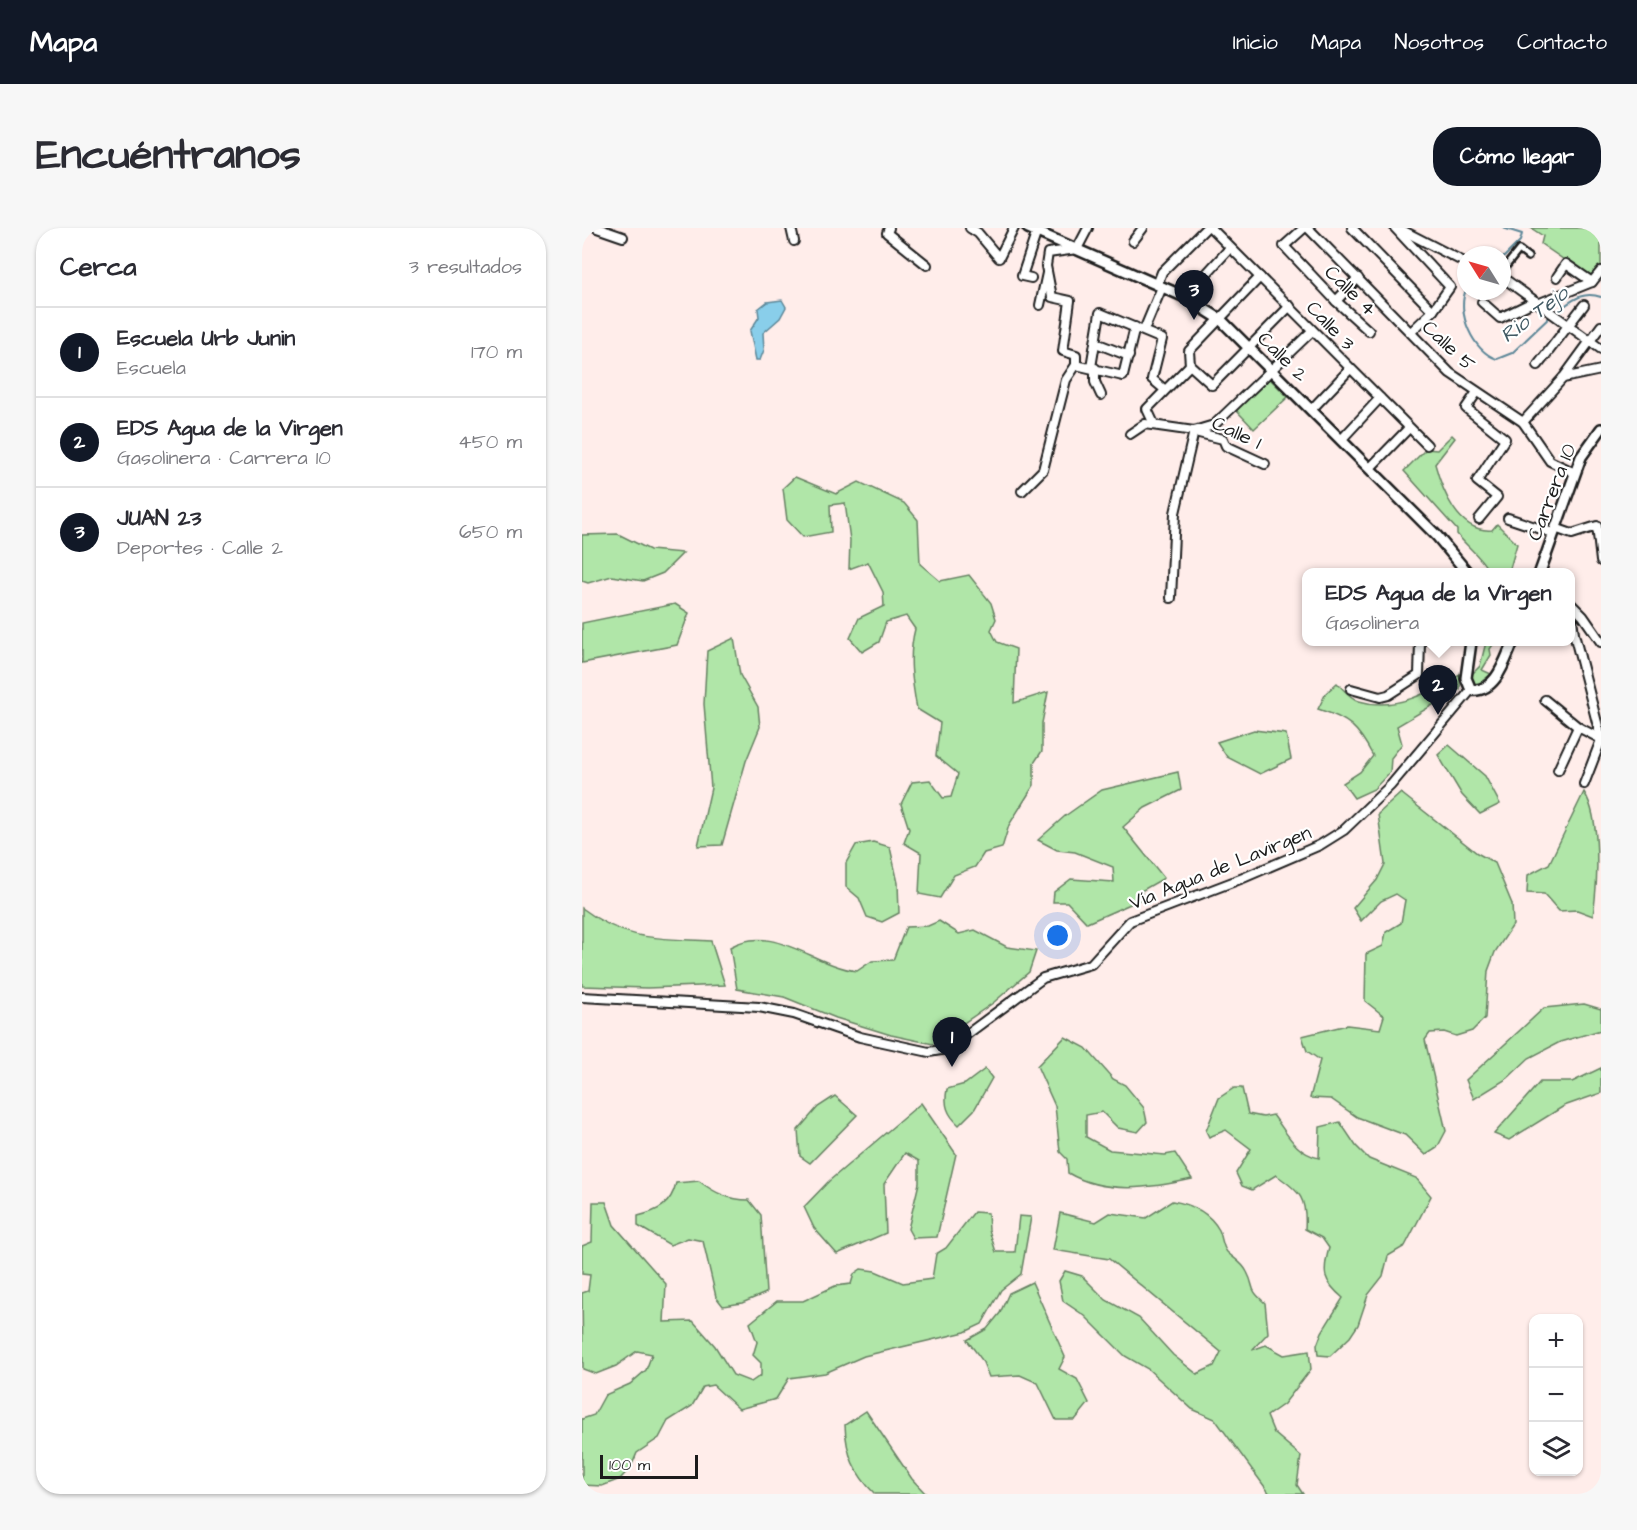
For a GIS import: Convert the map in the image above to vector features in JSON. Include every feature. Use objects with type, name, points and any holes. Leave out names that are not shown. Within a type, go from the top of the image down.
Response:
[{"type":"street","points":[[597,228],[623,237]]},
{"type":"street","points":[[791,228],[794,241]]},
{"type":"street","points":[[889,228],[887,233],[927,265]]},
{"type":"street","points":[[970,228],[978,233],[999,258],[1014,228]]},
{"type":"street","points":[[1022,491],[1043,470],[1066,380],[1076,364],[1076,355],[1063,351],[1070,300],[1052,297],[1048,253],[1065,253],[1077,249],[1088,228]]},
{"type":"street","points":[[1133,241],[1143,228]]},
{"type":"street","points":[[1144,330],[1160,286],[1162,272],[1206,228]]},
{"type":"street","name":"Calle 3","points":[[1211,228],[1427,445]]},
{"type":"street","name":"Calle 4","points":[[1306,228],[1284,246],[1336,301],[1369,331]]},
{"type":"street","name":"Calle 5","points":[[1306,228],[1450,373],[1523,422],[1550,461],[1575,473]]},
{"type":"street","points":[[1352,228],[1433,311]]},
{"type":"street","points":[[1396,228],[1449,287],[1433,311],[1411,332]]},
{"type":"street","points":[[1396,228],[1457,258]]},
{"type":"street","points":[[1031,278],[1022,276],[1034,229]]},
{"type":"street","name":"Calle 2","points":[[1034,229],[1185,297],[1220,319],[1437,536],[1463,568]]},
{"type":"street","points":[[1185,297],[1230,248]]},
{"type":"street","points":[[1511,260],[1519,250],[1528,257]]},
{"type":"street","points":[[1557,277],[1566,264],[1592,282]]},
{"type":"street","points":[[1482,302],[1500,318],[1592,282],[1601,271]]},
{"type":"street","points":[[1040,305],[1048,272]]},
{"type":"street","points":[[1260,277],[1189,351],[1190,364],[1212,385],[1290,306]]},
{"type":"street","points":[[1336,301],[1358,278]]},
{"type":"street","points":[[1511,283],[1601,349]]},
{"type":"street","points":[[1538,365],[1584,305]]},
{"type":"street","points":[[1101,395],[1095,382],[1093,368],[1100,313],[1162,339],[1152,379],[1164,389]]},
{"type":"street","points":[[1523,422],[1563,378],[1601,326]]},
{"type":"street","points":[[1076,364],[1123,376],[1135,327]]},
{"type":"street","points":[[1171,598],[1175,513],[1194,431],[1214,425],[1273,371],[1312,331]]},
{"type":"street","points":[[1096,343],[1129,356]]},
{"type":"street","points":[[1130,434],[1145,424],[1154,424],[1148,409],[1164,389],[1190,364]]},
{"type":"street","points":[[1311,410],[1350,369]]},
{"type":"street","points":[[1563,378],[1601,370]]},
{"type":"street","points":[[1477,392],[1466,408],[1504,439],[1477,481],[1497,497],[1479,519]]},
{"type":"street","points":[[1341,440],[1380,398]]},
{"type":"street","name":"Calle 1","points":[[1154,424],[1222,439],[1226,446],[1265,464]]},
{"type":"street","points":[[1370,468],[1409,428]]},
{"type":"street","name":"Carrera 10","points":[[1542,568],[1584,449],[1601,429]]},
{"type":"street","points":[[1508,518],[1572,534],[1597,526],[1601,561]]},
{"type":"street","points":[[1575,608],[1601,640]]},
{"type":"street","points":[[1575,638],[1601,739],[1584,784]]},
{"type":"street","points":[[1351,689],[1380,698],[1417,678],[1420,646]]},
{"type":"street","points":[[1470,646],[1466,678],[1471,690],[1484,689],[1494,680],[1511,646]]},
{"type":"street","name":"Vía Agua de Lavirgen","points":[[582,997],[759,1006],[794,1014],[860,1037],[929,1052],[947,1049],[961,1041],[997,1010],[1043,978],[1091,964],[1130,921],[1243,878],[1320,845],[1344,830],[1369,809],[1471,690]]},
{"type":"street","points":[[1545,700],[1578,727],[1601,739]]},
{"type":"street","points":[[1558,770],[1578,727]]},
{"type":"green space","points":[[1531,228],[1601,228],[1601,267],[1592,279],[1541,244],[1543,236]]},
{"type":"green space","points":[[1269,378],[1288,397],[1254,429],[1236,410]]},
{"type":"green space","points":[[1452,435],[1455,438],[1435,464],[1442,486],[1453,508],[1470,525],[1492,530],[1497,524],[1517,544],[1510,568],[1486,568],[1457,534],[1457,530],[1404,471],[1426,449],[1437,450]]},
{"type":"green space","points":[[795,477],[836,494],[859,482],[904,503],[918,520],[920,564],[940,581],[969,575],[991,603],[996,619],[991,630],[997,642],[1016,649],[1014,703],[1048,692],[1042,723],[1042,751],[1034,763],[1034,785],[1009,825],[1002,848],[984,853],[975,867],[954,875],[940,898],[919,894],[921,853],[904,843],[909,829],[901,804],[912,782],[930,780],[943,798],[951,797],[958,774],[936,756],[940,723],[917,709],[911,659],[915,629],[906,616],[886,622],[879,642],[862,652],[850,638],[859,618],[884,606],[883,592],[868,562],[849,569],[850,540],[845,503],[830,505],[831,532],[803,537],[787,520],[783,488]]},
{"type":"green space","points":[[618,534],[650,550],[683,553],[663,573],[643,581],[612,576],[588,583],[582,581],[582,535]]},
{"type":"green space","points":[[675,604],[689,613],[677,645],[582,663],[582,623]]},
{"type":"green space","points":[[734,638],[740,675],[758,707],[760,727],[746,761],[722,845],[698,846],[711,788],[704,704],[707,651]]},
{"type":"green space","points":[[1485,646],[1492,646],[1491,655],[1482,670],[1491,674],[1475,687],[1471,683],[1472,674],[1480,666]]},
{"type":"green space","points":[[1460,674],[1460,689],[1397,726],[1402,744],[1391,758],[1390,772],[1374,789],[1354,798],[1343,783],[1360,772],[1373,756],[1352,725],[1338,716],[1318,709],[1326,693],[1337,683],[1356,700],[1372,704],[1386,704],[1412,698]]},
{"type":"green space","points":[[1254,730],[1286,734],[1291,759],[1260,774],[1227,757],[1217,742]]},
{"type":"green space","points":[[1449,745],[1485,776],[1500,804],[1480,814],[1462,795],[1438,755]]},
{"type":"green space","points":[[1178,772],[1181,790],[1145,808],[1123,827],[1164,878],[1141,891],[1144,898],[1087,923],[1067,902],[1053,902],[1054,892],[1071,879],[1114,882],[1113,867],[1075,852],[1057,850],[1038,840],[1065,816],[1102,790]]},
{"type":"green space","points":[[1584,792],[1596,833],[1597,868],[1593,916],[1577,910],[1559,911],[1544,894],[1527,893],[1528,875],[1549,864]]},
{"type":"green space","points":[[1401,793],[1477,853],[1495,863],[1512,904],[1513,925],[1495,952],[1488,971],[1485,1018],[1472,1031],[1456,1036],[1444,1032],[1430,1033],[1425,1040],[1446,1131],[1437,1148],[1426,1155],[1405,1135],[1357,1117],[1331,1099],[1310,1098],[1320,1060],[1307,1051],[1302,1036],[1347,1025],[1380,1029],[1384,1016],[1365,1001],[1366,954],[1383,946],[1386,932],[1401,923],[1405,900],[1396,894],[1381,901],[1361,921],[1353,908],[1377,880],[1385,864],[1378,814]]},
{"type":"green space","points":[[873,842],[890,847],[898,883],[899,913],[882,922],[867,917],[859,898],[846,887],[846,863],[856,845]]},
{"type":"green space","points":[[582,908],[598,919],[629,933],[659,938],[711,941],[725,985],[647,988],[582,986]]},
{"type":"green space","points":[[939,921],[959,934],[975,930],[1007,947],[1036,951],[1029,972],[993,1003],[933,1044],[891,1035],[836,1018],[784,997],[737,989],[730,947],[746,941],[778,942],[841,968],[857,971],[872,961],[893,960],[906,927],[928,926]]},
{"type":"green space","points":[[1584,1004],[1601,1009],[1601,1030],[1560,1042],[1529,1058],[1508,1078],[1474,1099],[1466,1080],[1544,1008]]},
{"type":"green space","points":[[1065,1037],[1086,1048],[1113,1079],[1125,1085],[1144,1108],[1147,1122],[1138,1132],[1118,1128],[1102,1112],[1086,1115],[1086,1137],[1110,1150],[1165,1155],[1175,1153],[1192,1179],[1129,1188],[1097,1184],[1068,1173],[1067,1159],[1060,1152],[1055,1106],[1037,1066]]},
{"type":"green space","points":[[1601,1068],[1601,1093],[1564,1106],[1509,1140],[1494,1134],[1540,1082],[1572,1082]]},
{"type":"green space","points":[[985,1069],[992,1078],[974,1110],[959,1125],[947,1109],[947,1089],[965,1084]]},
{"type":"green space","points":[[1234,1088],[1242,1088],[1248,1114],[1263,1117],[1273,1115],[1292,1141],[1304,1152],[1319,1158],[1320,1127],[1340,1122],[1356,1146],[1369,1159],[1416,1178],[1431,1196],[1405,1246],[1388,1256],[1383,1276],[1368,1295],[1358,1325],[1350,1337],[1330,1356],[1318,1355],[1317,1345],[1322,1332],[1343,1298],[1331,1287],[1326,1276],[1325,1264],[1329,1248],[1322,1238],[1305,1229],[1305,1210],[1301,1197],[1276,1175],[1252,1190],[1242,1186],[1236,1173],[1251,1149],[1226,1130],[1209,1137],[1206,1131],[1219,1098]]},
{"type":"green space","points":[[835,1096],[857,1115],[810,1163],[800,1156],[798,1130],[818,1107]]},
{"type":"green space","points":[[921,1103],[956,1154],[937,1237],[913,1238],[908,1229],[919,1183],[919,1161],[905,1153],[884,1184],[886,1233],[837,1254],[814,1228],[804,1207],[829,1181]]},
{"type":"green space","points":[[699,1181],[722,1195],[749,1200],[761,1215],[766,1293],[742,1303],[723,1306],[716,1297],[703,1241],[688,1238],[670,1245],[638,1226],[638,1216],[663,1206],[671,1197],[676,1183]]},
{"type":"green space","points":[[1172,1201],[1193,1207],[1210,1218],[1219,1230],[1225,1250],[1245,1269],[1254,1291],[1265,1303],[1268,1333],[1252,1350],[1266,1345],[1284,1355],[1309,1351],[1311,1369],[1284,1404],[1267,1416],[1274,1433],[1301,1456],[1297,1485],[1303,1494],[1270,1494],[1215,1419],[1192,1409],[1148,1369],[1125,1356],[1085,1316],[1063,1301],[1059,1281],[1065,1271],[1082,1276],[1106,1300],[1139,1318],[1173,1355],[1197,1374],[1214,1366],[1221,1352],[1109,1259],[1053,1250],[1060,1213],[1096,1222],[1110,1213],[1146,1218]]},
{"type":"green space","points":[[593,1202],[606,1202],[614,1225],[666,1284],[664,1322],[693,1321],[715,1346],[733,1375],[751,1382],[761,1375],[761,1363],[753,1355],[757,1342],[750,1323],[777,1301],[803,1301],[835,1286],[851,1284],[854,1274],[861,1269],[875,1271],[903,1283],[932,1279],[936,1254],[946,1248],[974,1212],[988,1213],[989,1230],[996,1252],[1015,1252],[1019,1216],[1031,1217],[1021,1274],[1001,1290],[982,1324],[965,1332],[864,1356],[825,1373],[789,1378],[776,1399],[739,1409],[713,1385],[703,1387],[692,1406],[668,1421],[659,1438],[637,1453],[631,1467],[620,1479],[602,1486],[582,1485],[582,1419],[594,1415],[605,1395],[630,1384],[646,1370],[652,1354],[637,1351],[616,1366],[596,1374],[583,1369],[582,1293],[588,1291],[590,1275],[582,1274],[582,1246],[592,1242]]},
{"type":"green space","points":[[1032,1282],[1065,1357],[1059,1369],[1077,1379],[1089,1403],[1075,1420],[1056,1420],[1038,1383],[1020,1375],[989,1377],[982,1360],[967,1340],[987,1329],[1000,1313],[1009,1293]]},
{"type":"green space","points":[[866,1411],[912,1479],[926,1494],[875,1494],[862,1478],[849,1454],[845,1425]]},
{"type":"water","points":[[782,300],[786,307],[780,318],[763,333],[764,350],[760,360],[756,360],[750,331],[759,317],[758,309],[767,302]]},
{"type":"waterway","name":"Rio Tejo","points":[[1503,228],[1522,234],[1520,241],[1511,250]]},
{"type":"waterway","name":"Rio Tejo","points":[[1556,312],[1582,296],[1601,297]]},
{"type":"waterway","name":"Rio Tejo","points":[[1463,300],[1465,320],[1474,340],[1488,355],[1497,359],[1512,353],[1552,315]]},
{"type":"place","name":"JUAN 23","points":[[1194,320]]},
{"type":"place","name":"EDS Agua de la Virgen","points":[[1438,715]]},
{"type":"place","name":"Escuela Urb Junin","points":[[952,1067]]}]
